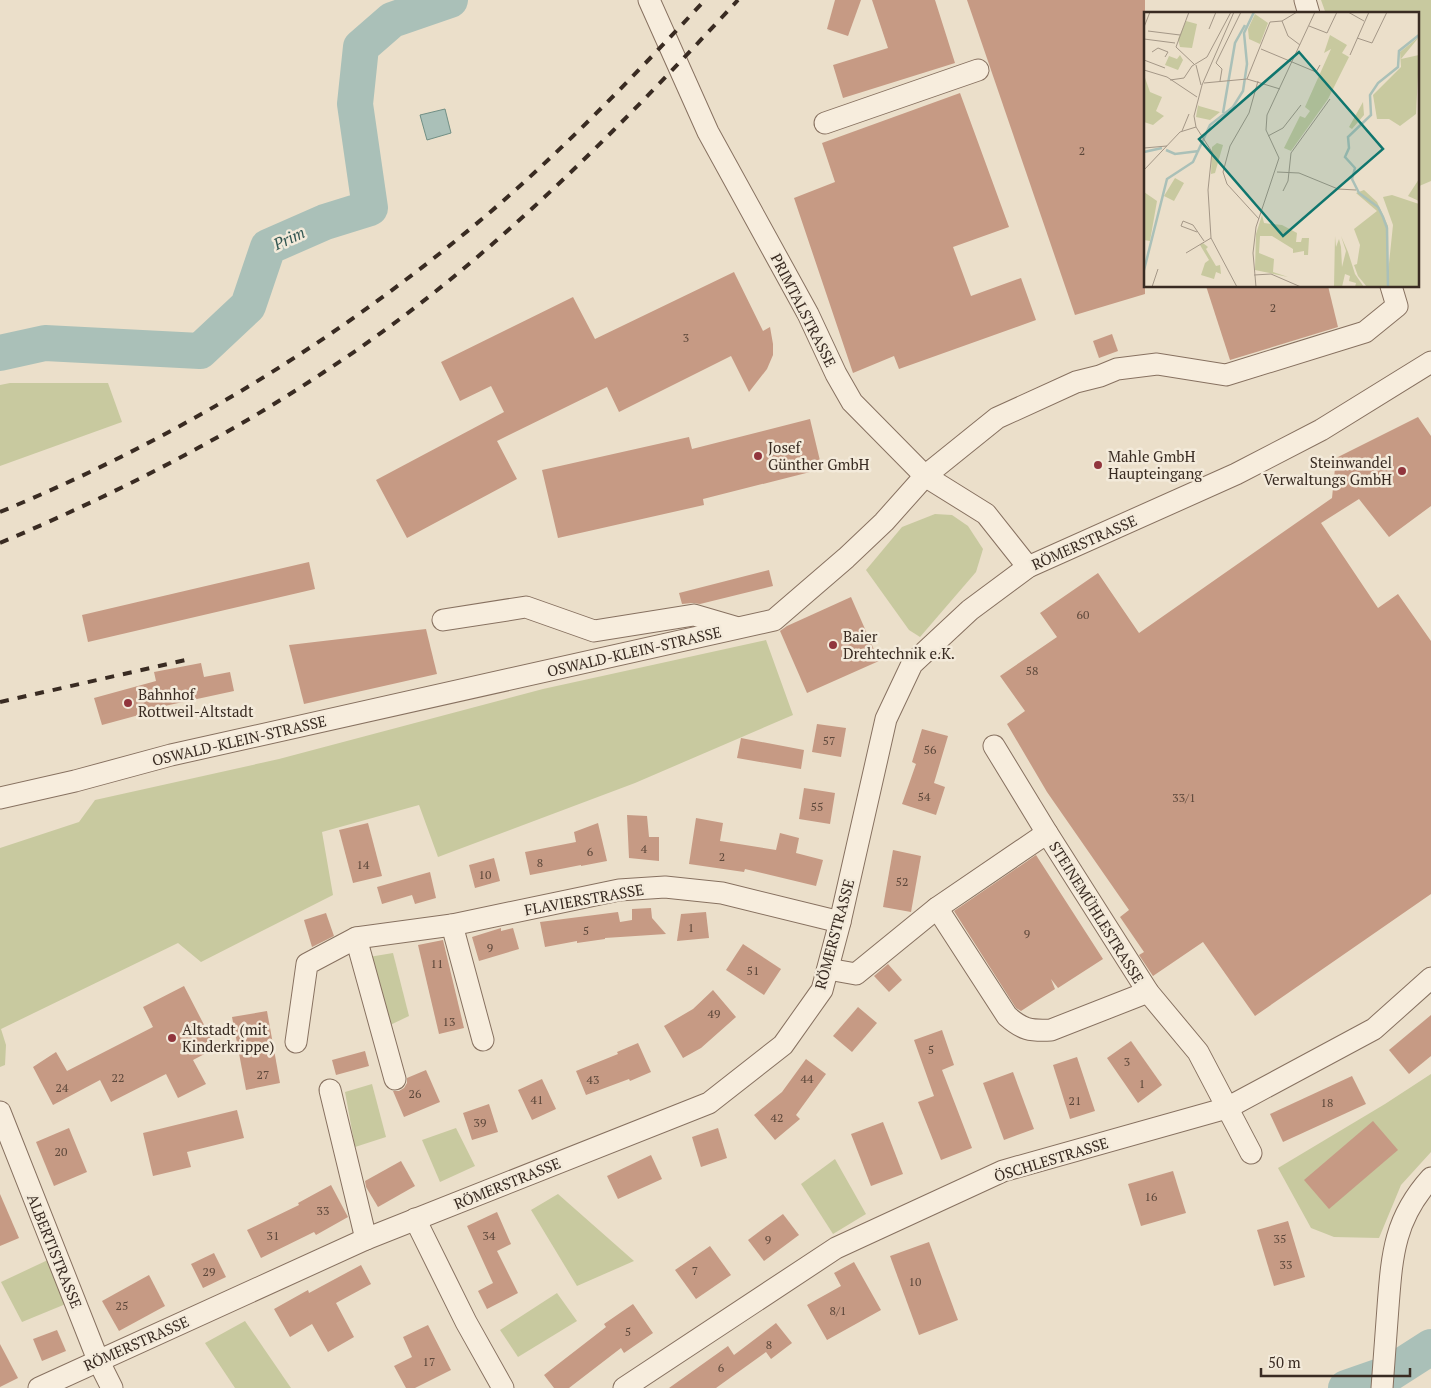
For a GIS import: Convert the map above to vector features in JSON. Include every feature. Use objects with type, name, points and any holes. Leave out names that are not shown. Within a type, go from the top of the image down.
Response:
[{"type":"street","name":"PRIMTALSTRASSE","points":[[649,0],[708,132],[808,314],[836,374],[852,402],[925,476],[986,514],[1028,567]]},
{"type":"street","points":[[1305,0],[1309,12]]},
{"type":"street","points":[[825,124],[978,70]]},
{"type":"street","name":"OSWALD-KLEIN-STRASSE","points":[[0,798],[75,781],[171,755],[774,620],[884,522],[925,476],[997,418],[1076,382],[1100,376],[1117,369],[1157,364],[1226,375],[1364,332],[1397,306],[1392,288]]},
{"type":"street","name":"RÖMERSTRASSE","points":[[39,1388],[366,1239],[709,1103],[783,1045],[822,990],[840,922],[886,719],[912,664],[970,610],[1028,567],[1236,474],[1321,430],[1431,362]]},
{"type":"street","points":[[443,620],[526,607],[594,631],[694,615],[738,628]]},
{"type":"street","name":"STEINEMÜHLESTRASSE","points":[[994,746],[1148,992],[1198,1052],[1251,1153]]},
{"type":"street","name":"STEINEMÜHLESTRASSE","points":[[828,969],[856,974],[937,908],[1047,833]]},
{"type":"street","name":"FLAVIERSTRASSE","points":[[356,938],[452,925],[619,890],[665,887],[722,893],[840,922]]},
{"type":"street","name":"STEINEMÜHLESTRASSE","points":[[937,908],[1007,1016],[1019,1027],[1034,1031],[1051,1030],[1148,992]]},
{"type":"street","points":[[452,925],[484,1040]]},
{"type":"street","points":[[296,1042],[308,964],[356,938],[395,1079]]},
{"type":"street","name":"ÖSCHLESTRASSE","points":[[624,1388],[836,1248],[1003,1171],[1227,1108],[1374,1029],[1431,978]]},
{"type":"street","points":[[330,1090],[366,1239]]},
{"type":"street","name":"ALBERTISTRASSE","points":[[0,1112],[98,1360],[112,1388]]},
{"type":"street","points":[[1382,1388],[1393,1252],[1401,1224],[1418,1192],[1431,1178]]},
{"type":"street","points":[[415,1220],[466,1322],[503,1388]]},
{"type":"green space","points":[[1321,0],[1431,0],[1431,181],[1418,187],[1418,12],[1325,12]]},
{"type":"green space","points":[[10,383],[108,383],[122,422],[0,466],[0,385]]},
{"type":"green space","points":[[935,514],[952,515],[968,526],[983,549],[976,572],[920,637],[909,630],[866,570],[902,527]]},
{"type":"green space","points":[[766,640],[793,715],[635,783],[438,857],[419,805],[322,832],[333,895],[201,962],[178,943],[1,1029],[6,1045],[5,1065],[0,1067],[0,848],[79,822],[95,800],[279,759],[543,689]]},
{"type":"green space","points":[[393,953],[409,1016],[388,1026],[369,957]]},
{"type":"green space","points":[[1431,1074],[1431,1152],[1401,1185],[1379,1238],[1334,1237],[1311,1228],[1278,1168]]},
{"type":"green space","points":[[372,1084],[386,1137],[355,1147],[345,1092]]},
{"type":"green space","points":[[456,1128],[475,1166],[440,1182],[422,1140]]},
{"type":"green space","points":[[835,1159],[866,1214],[833,1234],[801,1184]]},
{"type":"green space","points":[[558,1194],[634,1261],[577,1286],[531,1210]]},
{"type":"green space","points":[[50,1259],[73,1301],[22,1322],[1,1282]]},
{"type":"green space","points":[[557,1293],[577,1321],[518,1357],[500,1330]]},
{"type":"green space","points":[[245,1321],[291,1388],[235,1388],[205,1343]]},
{"type":"water","points":[[445,109],[451,133],[427,140],[420,115]]},
{"type":"building","points":[[835,0],[861,0],[848,36],[827,29]]},
{"type":"building","points":[[872,0],[935,0],[955,63],[843,98],[833,65],[888,48]]},
{"type":"building","points":[[967,0],[1145,0],[1145,294],[1075,315]]},
{"type":"building","points":[[960,93],[1009,227],[953,247],[971,296],[1021,278],[1036,320],[899,369],[894,356],[853,373],[794,198],[835,182],[822,143]]},
{"type":"building","points":[[734,272],[763,331],[770,327],[773,344],[773,355],[767,369],[749,392],[731,356],[619,412],[607,387],[497,441],[517,479],[407,538],[376,480],[504,412],[491,386],[460,401],[441,362],[573,297],[595,339]]},
{"type":"building","points":[[1207,288],[1328,288],[1338,327],[1230,360]]},
{"type":"building","points":[[1112,334],[1118,351],[1099,358],[1093,341]]},
{"type":"building","points":[[1418,417],[1431,436],[1431,506],[1389,537],[1359,499],[1321,523],[1378,608],[1398,594],[1431,641],[1431,894],[1255,1016],[1203,942],[1153,976],[1139,955],[1144,952],[1120,917],[1129,910],[1047,792],[1007,724],[1025,711],[1000,676],[1057,637],[1040,613],[1098,573],[1139,633],[1332,498],[1335,468],[1330,461]]},
{"type":"building","points":[[810,419],[822,469],[703,499],[704,505],[558,538],[542,470],[689,437],[692,449]]},
{"type":"building","points":[[309,562],[315,589],[88,642],[82,615]]},
{"type":"building","points":[[769,570],[773,586],[700,604],[682,604],[679,593]]},
{"type":"building","points":[[851,597],[879,661],[807,693],[780,631]]},
{"type":"building","points":[[426,629],[437,674],[304,704],[289,645]]},
{"type":"building","points":[[201,663],[204,677],[230,672],[234,691],[160,707],[161,709],[102,725],[94,698],[156,681],[154,672]]},
{"type":"building","points":[[817,724],[846,728],[841,757],[812,752]]},
{"type":"building","points":[[922,729],[948,736],[934,783],[945,787],[936,815],[902,804],[916,764],[912,762]]},
{"type":"building","points":[[741,738],[804,750],[801,769],[737,758]]},
{"type":"building","points":[[804,788],[835,793],[830,824],[799,819]]},
{"type":"building","points":[[627,815],[647,816],[649,837],[659,837],[659,861],[629,858]]},
{"type":"building","points":[[696,818],[723,823],[720,841],[776,850],[780,833],[799,838],[796,853],[823,860],[816,886],[745,869],[744,872],[689,864]]},
{"type":"building","points":[[368,823],[382,876],[353,883],[339,830]]},
{"type":"building","points":[[598,823],[607,861],[530,875],[525,852],[576,842],[574,832]]},
{"type":"building","points":[[893,850],[921,856],[911,912],[883,907]]},
{"type":"building","points":[[1036,855],[1103,959],[1058,988],[1051,979],[1055,989],[1021,1011],[1016,1008],[954,911]]},
{"type":"building","points":[[494,858],[500,881],[475,888],[469,865]]},
{"type":"building","points":[[430,872],[436,898],[415,904],[412,895],[382,904],[377,887]]},
{"type":"building","points":[[651,908],[652,918],[666,934],[605,938],[577,943],[577,941],[545,947],[540,922],[618,912],[620,922],[632,920],[632,909]]},
{"type":"building","points":[[706,912],[709,938],[677,941],[681,914]]},
{"type":"building","points":[[326,913],[334,936],[312,947],[304,920]]},
{"type":"building","points":[[501,928],[501,931],[513,928],[519,949],[479,961],[472,937]]},
{"type":"building","points":[[443,940],[464,1028],[439,1034],[418,945]]},
{"type":"building","points":[[743,944],[781,969],[764,995],[726,970]]},
{"type":"building","points":[[888,964],[902,980],[889,992],[874,976]]},
{"type":"building","name":"Altstadt (mit Kinderkrippe)","points":[[184,986],[216,1048],[193,1060],[206,1084],[178,1098],[166,1074],[111,1102],[100,1080],[53,1105],[33,1067],[56,1052],[67,1071],[153,1027],[143,1007]]},
{"type":"building","points":[[713,990],[736,1017],[701,1048],[683,1058],[664,1026],[693,1009]]},
{"type":"building","points":[[858,1007],[877,1023],[852,1052],[833,1036]]},
{"type":"building","points":[[267,1011],[280,1083],[246,1090],[232,1017]]},
{"type":"building","points":[[1431,1015],[1431,1056],[1409,1074],[1389,1050]]},
{"type":"building","points":[[942,1030],[954,1065],[942,1070],[972,1148],[941,1160],[918,1102],[934,1096],[914,1040]]},
{"type":"building","points":[[1131,1041],[1162,1085],[1138,1103],[1107,1058]]},
{"type":"building","points":[[638,1043],[651,1072],[586,1095],[576,1071],[618,1054],[617,1052]]},
{"type":"building","points":[[365,1051],[369,1066],[336,1075],[332,1060]]},
{"type":"building","points":[[1077,1057],[1095,1111],[1070,1119],[1053,1065]]},
{"type":"building","points":[[806,1059],[826,1074],[796,1115],[800,1119],[775,1140],[754,1115],[782,1092]]},
{"type":"building","points":[[426,1070],[440,1102],[404,1117],[393,1091],[399,1091],[404,1088],[407,1078]]},
{"type":"building","points":[[1013,1072],[1034,1129],[1004,1140],[983,1083]]},
{"type":"building","points":[[1352,1076],[1366,1104],[1283,1142],[1270,1114]]},
{"type":"building","points":[[542,1079],[556,1109],[532,1120],[518,1090]]},
{"type":"building","points":[[489,1104],[498,1132],[472,1140],[463,1113]]},
{"type":"building","points":[[237,1110],[244,1138],[187,1152],[191,1167],[153,1176],[143,1133]]},
{"type":"building","points":[[1373,1121],[1398,1150],[1329,1209],[1304,1180]]},
{"type":"building","points":[[883,1122],[903,1174],[871,1186],[851,1134]]},
{"type":"building","points":[[69,1128],[87,1172],[54,1186],[36,1142]]},
{"type":"building","points":[[718,1128],[727,1158],[701,1167],[692,1137]]},
{"type":"building","points":[[651,1155],[662,1179],[618,1199],[607,1176]]},
{"type":"building","points":[[401,1161],[415,1186],[378,1207],[366,1187],[365,1181]]},
{"type":"building","points":[[1173,1171],[1186,1213],[1141,1226],[1128,1184]]},
{"type":"building","points":[[331,1185],[348,1217],[316,1235],[314,1232],[261,1258],[247,1230],[299,1205],[298,1203]]},
{"type":"building","points":[[0,1194],[19,1238],[0,1246]]},
{"type":"building","points":[[497,1212],[511,1244],[497,1251],[518,1293],[487,1309],[478,1291],[493,1283],[467,1226]]},
{"type":"building","points":[[783,1214],[799,1235],[764,1261],[748,1240]]},
{"type":"building","points":[[1288,1221],[1305,1277],[1274,1286],[1257,1230]]},
{"type":"building","points":[[929,1242],[958,1320],[919,1335],[890,1256]]},
{"type":"building","points":[[710,1246],[731,1275],[696,1299],[675,1270]]},
{"type":"building","points":[[214,1253],[226,1277],[203,1288],[191,1264]]},
{"type":"building","points":[[854,1262],[881,1310],[827,1340],[807,1305],[841,1286],[834,1273]]},
{"type":"building","points":[[361,1265],[371,1284],[336,1303],[354,1337],[328,1352],[312,1324],[290,1337],[274,1309],[308,1290],[309,1293]]},
{"type":"building","points":[[149,1275],[165,1306],[119,1331],[102,1301]]},
{"type":"building","points":[[633,1304],[653,1333],[624,1353],[621,1348],[569,1388],[554,1388],[544,1375],[606,1327],[604,1324]]},
{"type":"building","points":[[776,1323],[792,1343],[771,1359],[766,1352],[716,1388],[669,1388],[728,1346],[734,1355]]},
{"type":"building","points":[[428,1325],[451,1370],[415,1388],[406,1388],[394,1366],[412,1357],[403,1337]]},
{"type":"building","points":[[57,1330],[66,1351],[42,1361],[33,1339]]},
{"type":"building","points":[[0,1344],[18,1378],[0,1387]]},
{"type":"waterway","name":"Prim","points":[[0,353],[45,343],[200,351],[248,306],[268,247],[325,222],[370,208],[355,104],[361,47],[392,20],[450,0]]},
{"type":"waterway","points":[[1346,1388],[1392,1372],[1431,1347]]},
{"type":"railway","points":[[0,512],[131,452],[194,418],[316,344],[374,303],[432,260],[517,189],[600,110],[705,0]]},
{"type":"railway","points":[[0,543],[125,486],[246,421],[324,372],[381,333],[490,246],[542,199],[593,151],[738,0]]},
{"type":"railway","points":[[0,702],[190,659]]},
{"type":"place","name":"Josef Günther GmbH","points":[[758,456]]},
{"type":"place","name":"Mahle GmbH Haupteingang","points":[[1098,465]]},
{"type":"place","name":"Steinwandel Verwaltungs GmbH","points":[[1402,471]]},
{"type":"place","name":"Baier Drehtechnik e.K.","points":[[833,645]]},
{"type":"place","name":"Bahnhof Rottweil-Altstadt","points":[[128,703]]},
{"type":"place","name":"Altstadt (mit Kinderkrippe)","points":[[172,1038]]}]
